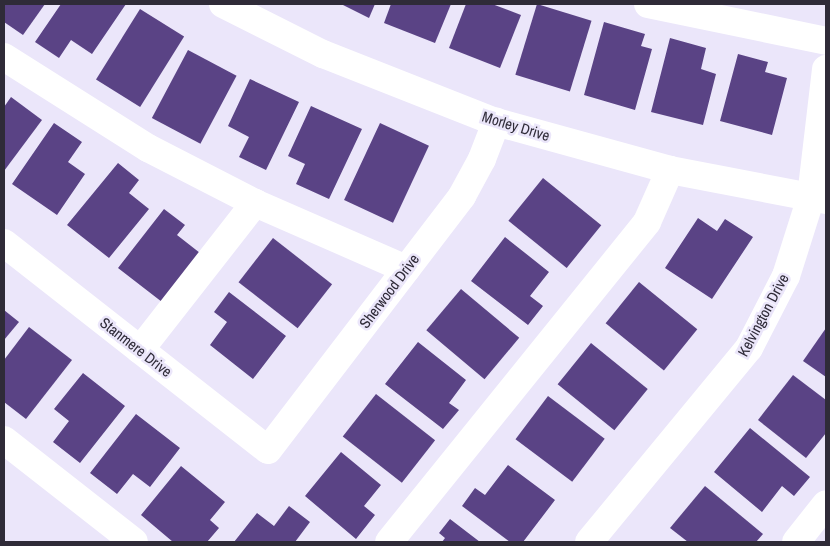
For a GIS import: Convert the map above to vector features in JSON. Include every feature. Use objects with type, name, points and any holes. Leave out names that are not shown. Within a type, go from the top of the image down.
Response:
[{"type":"street","name":"Morley Drive","points":[[223,4],[323,54],[496,122],[670,170],[818,199]]},
{"type":"street","points":[[648,4],[826,41]]},
{"type":"street","points":[[4,57],[148,148],[255,203],[406,268]]},
{"type":"street","name":"Kelvington Drive","points":[[589,542],[749,348],[786,276],[818,199],[826,69]]},
{"type":"street","name":"Sherwood Drive","points":[[268,450],[462,196],[482,159],[496,122]]},
{"type":"street","points":[[389,542],[647,222],[670,170]]},
{"type":"street","points":[[140,350],[255,203]]},
{"type":"street","name":"Stanmere Drive","points":[[4,243],[268,450]]},
{"type":"street","points":[[4,440],[134,542]]},
{"type":"street","points":[[796,542],[826,504]]},
{"type":"building","points":[[4,4],[45,4],[23,35],[4,22]]},
{"type":"building","points":[[61,4],[126,4],[92,54],[71,40],[59,58],[35,42]]},
{"type":"building","points":[[341,4],[375,4],[369,18]]},
{"type":"building","points":[[391,4],[451,4],[435,43],[384,23]]},
{"type":"building","points":[[466,4],[492,4],[521,15],[500,68],[449,48]]},
{"type":"building","points":[[537,4],[592,21],[570,91],[515,75]]},
{"type":"building","points":[[140,9],[184,37],[140,107],[96,79]]},
{"type":"building","points":[[604,22],[645,34],[641,46],[652,49],[635,110],[584,95]]},
{"type":"building","points":[[670,38],[706,48],[701,69],[716,74],[703,125],[651,112]]},
{"type":"building","points":[[188,50],[237,76],[200,144],[152,118]]},
{"type":"building","points":[[738,54],[768,62],[765,72],[787,78],[772,135],[720,121]]},
{"type":"building","points":[[250,79],[299,102],[266,170],[239,157],[249,137],[228,126]]},
{"type":"building","points":[[11,97],[42,120],[4,171],[4,107]]},
{"type":"building","points":[[311,106],[362,129],[329,199],[296,184],[305,164],[288,156]]},
{"type":"building","points":[[54,123],[82,142],[68,162],[85,174],[57,215],[12,184]]},
{"type":"building","points":[[380,123],[429,146],[393,223],[344,200]]},
{"type":"building","points":[[118,163],[139,180],[129,193],[149,209],[109,258],[67,225]]},
{"type":"building","points":[[543,178],[601,225],[567,268],[508,221]]},
{"type":"building","points":[[164,209],[185,225],[177,235],[200,253],[162,302],[118,268]]},
{"type":"building","points":[[698,218],[717,231],[725,219],[753,237],[712,299],[665,268]]},
{"type":"building","points":[[505,237],[549,272],[530,296],[543,306],[528,325],[471,281]]},
{"type":"building","points":[[273,238],[332,284],[298,328],[239,282]]},
{"type":"building","points":[[639,282],[697,329],[664,370],[606,323]]},
{"type":"building","points":[[461,289],[519,338],[485,379],[426,330]]},
{"type":"building","points":[[229,292],[286,336],[253,379],[210,345],[227,322],[214,312]]},
{"type":"building","points":[[4,310],[19,322],[4,340]]},
{"type":"building","points":[[29,327],[72,360],[26,419],[4,402],[4,360]]},
{"type":"building","points":[[826,328],[826,377],[803,361]]},
{"type":"building","points":[[418,342],[466,380],[449,403],[459,410],[443,429],[385,384]]},
{"type":"building","points":[[591,343],[648,389],[614,430],[558,384]]},
{"type":"building","points":[[83,373],[125,406],[80,463],[53,442],[69,421],[54,409]]},
{"type":"building","points":[[793,375],[826,400],[826,433],[806,458],[758,420]]},
{"type":"building","points":[[376,394],[435,440],[402,483],[343,437]]},
{"type":"building","points":[[548,396],[605,439],[572,482],[516,439]]},
{"type":"building","points":[[136,414],[180,448],[150,487],[133,474],[117,494],[90,473]]},
{"type":"building","points":[[750,428],[810,477],[794,496],[782,486],[762,512],[714,472]]},
{"type":"building","points":[[341,452],[381,485],[364,506],[375,515],[356,539],[305,496]]},
{"type":"building","points":[[508,465],[555,500],[523,542],[510,542],[462,506],[475,488],[485,495]]},
{"type":"building","points":[[181,466],[225,502],[210,520],[219,528],[207,542],[173,542],[141,515]]},
{"type":"building","points":[[705,486],[763,534],[756,542],[688,542],[670,528]]},
{"type":"building","points":[[289,506],[310,522],[295,542],[234,542],[257,513],[274,526]]},
{"type":"building","points":[[450,519],[480,542],[442,542],[445,538],[439,533]]}]
